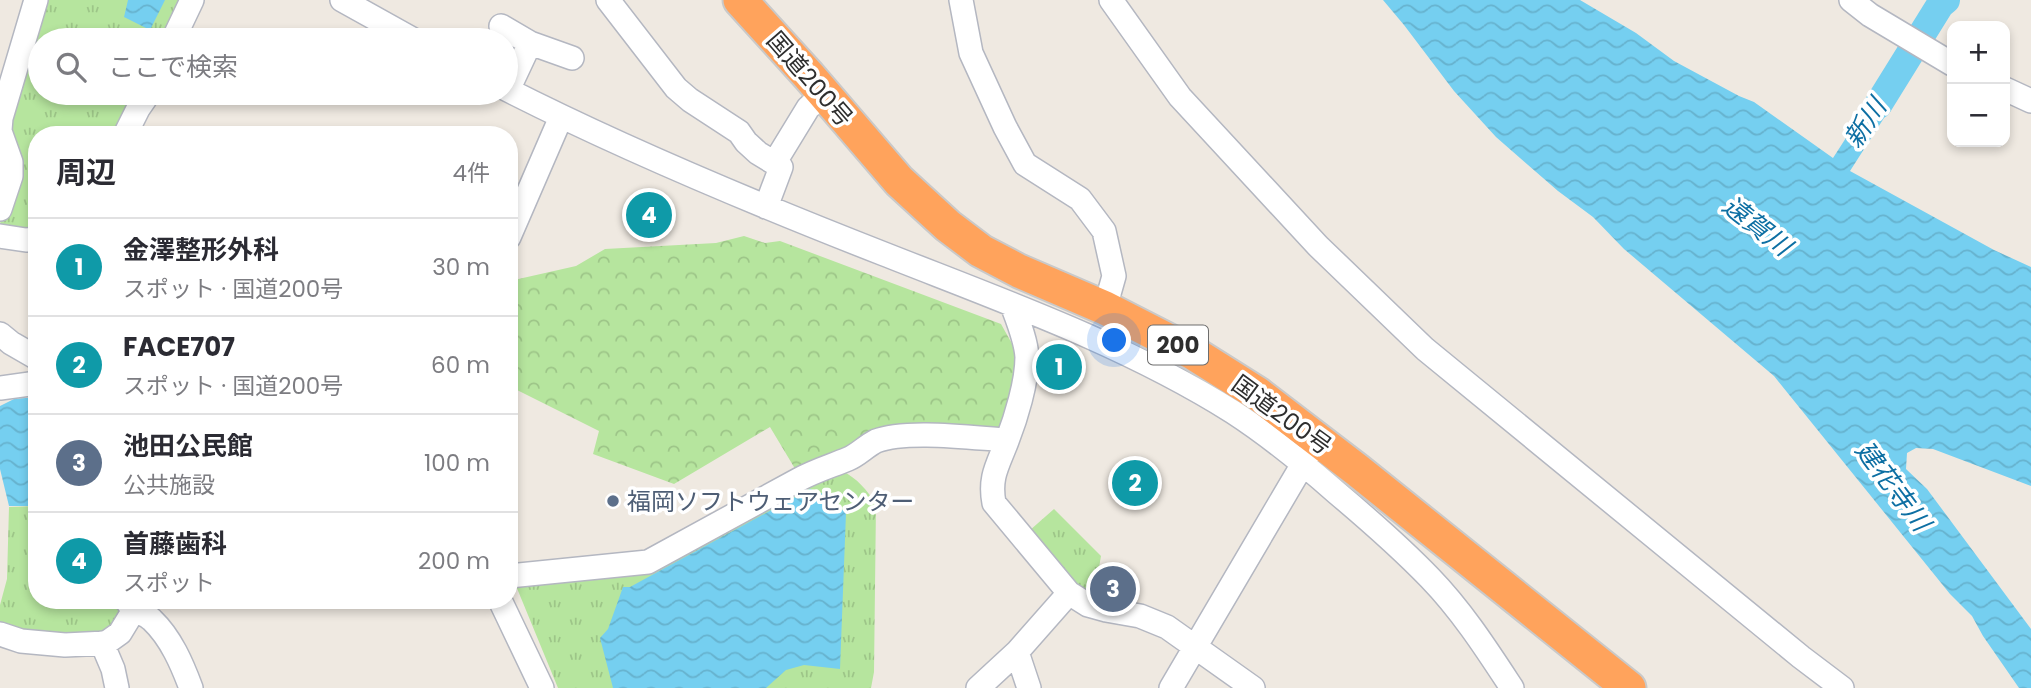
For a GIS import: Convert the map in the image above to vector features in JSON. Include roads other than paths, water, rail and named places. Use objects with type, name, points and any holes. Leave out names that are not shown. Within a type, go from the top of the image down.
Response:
[{"type":"highway","name":"国道200号","points":[[740,0],[899,181],[948,226],[981,251],[1019,271],[1105,308],[1193,353],[1258,394],[1310,452],[1447,543],[1629,688]]},
{"type":"street","points":[[0,209],[11,176],[11,162],[0,130],[1,118],[36,0]]},
{"type":"street","points":[[179,28],[192,0]]},
{"type":"street","points":[[342,0],[367,6],[397,28]]},
{"type":"street","points":[[608,0],[676,88],[739,132],[758,153],[781,167],[766,207]]},
{"type":"street","points":[[961,0],[971,53],[1025,164],[1080,199],[1104,231],[1114,276],[1105,308]]},
{"type":"street","points":[[1111,0],[1180,97],[1318,246],[1425,349],[1842,688]]},
{"type":"street","points":[[1851,0],[1947,61]]},
{"type":"street","points":[[1887,0],[1886,17],[1889,26]]},
{"type":"street","points":[[500,26],[504,28]]},
{"type":"street","points":[[518,36],[572,58]]},
{"type":"street","points":[[518,67],[530,43]]},
{"type":"street","points":[[2010,91],[2031,101]]},
{"type":"street","points":[[775,162],[808,108],[824,93]]},
{"type":"street","points":[[518,95],[561,117],[766,207],[1141,359],[1234,413],[1310,452],[1424,572],[1481,640],[1513,688]]},
{"type":"street","points":[[130,126],[141,105]]},
{"type":"street","points":[[518,216],[561,117]]},
{"type":"street","points":[[0,236],[28,240]]},
{"type":"street","points":[[962,285],[981,251]]},
{"type":"street","points":[[1012,305],[1027,356],[1020,400],[993,475],[993,503],[1069,593],[1088,605],[1140,616],[1167,628],[1253,688]]},
{"type":"street","points":[[0,334],[28,353]]},
{"type":"street","points":[[0,388],[28,384]]},
{"type":"street","points":[[518,575],[648,562],[821,468],[851,458],[877,441],[936,435],[1007,440]]},
{"type":"street","points":[[1171,688],[1310,452]]},
{"type":"street","points":[[1424,572],[1447,543]]},
{"type":"street","points":[[978,688],[1017,652],[1069,593]]},
{"type":"street","points":[[0,634],[20,640],[65,645],[106,643],[120,633],[129,609]]},
{"type":"street","points":[[138,609],[155,623],[177,655],[191,688]]},
{"type":"street","points":[[503,609],[542,688]]},
{"type":"street","points":[[102,643],[113,669],[117,688]]},
{"type":"street","points":[[1017,652],[1029,688]]},
{"type":"water","points":[[128,0],[165,0],[151,28],[124,17]]},
{"type":"water","points":[[1383,0],[1580,0],[1636,33],[1674,61],[1754,102],[1833,158],[1891,68],[1909,79],[1850,171],[1994,250],[2031,267],[2031,486],[1933,449],[1916,448],[1907,453],[1906,469],[1927,489],[2031,629],[2031,688],[2019,688],[1972,616],[1950,594],[1774,376],[1624,249],[1593,217],[1558,191],[1496,137],[1454,91]]},
{"type":"water","points":[[1935,0],[1955,0],[1933,23],[1923,15]]},
{"type":"water","points":[[28,398],[28,506],[9,506],[0,469],[0,406],[14,399]]},
{"type":"water","points":[[810,489],[826,495],[846,513],[840,669],[804,665],[786,670],[766,688],[613,688],[600,638],[608,629],[623,587],[630,587]]},
{"type":"waterway","name":"新川","points":[[1878,105],[1940,5],[1946,0]]},
{"type":"place","name":"首藤歯科","points":[[649,215]]},
{"type":"place","name":"金澤整形外科","points":[[1059,367]]},
{"type":"place","name":"FACE707","points":[[1135,483]]},
{"type":"place","name":"福岡ソフトウェアセンター","points":[[613,501]]},
{"type":"place","name":"池田公民館","points":[[1113,589]]},
{"type":"water label","name":"遠賀川","points":[[1757,226]]},
{"type":"water label","name":"建花寺川","points":[[1893,486]]}]
